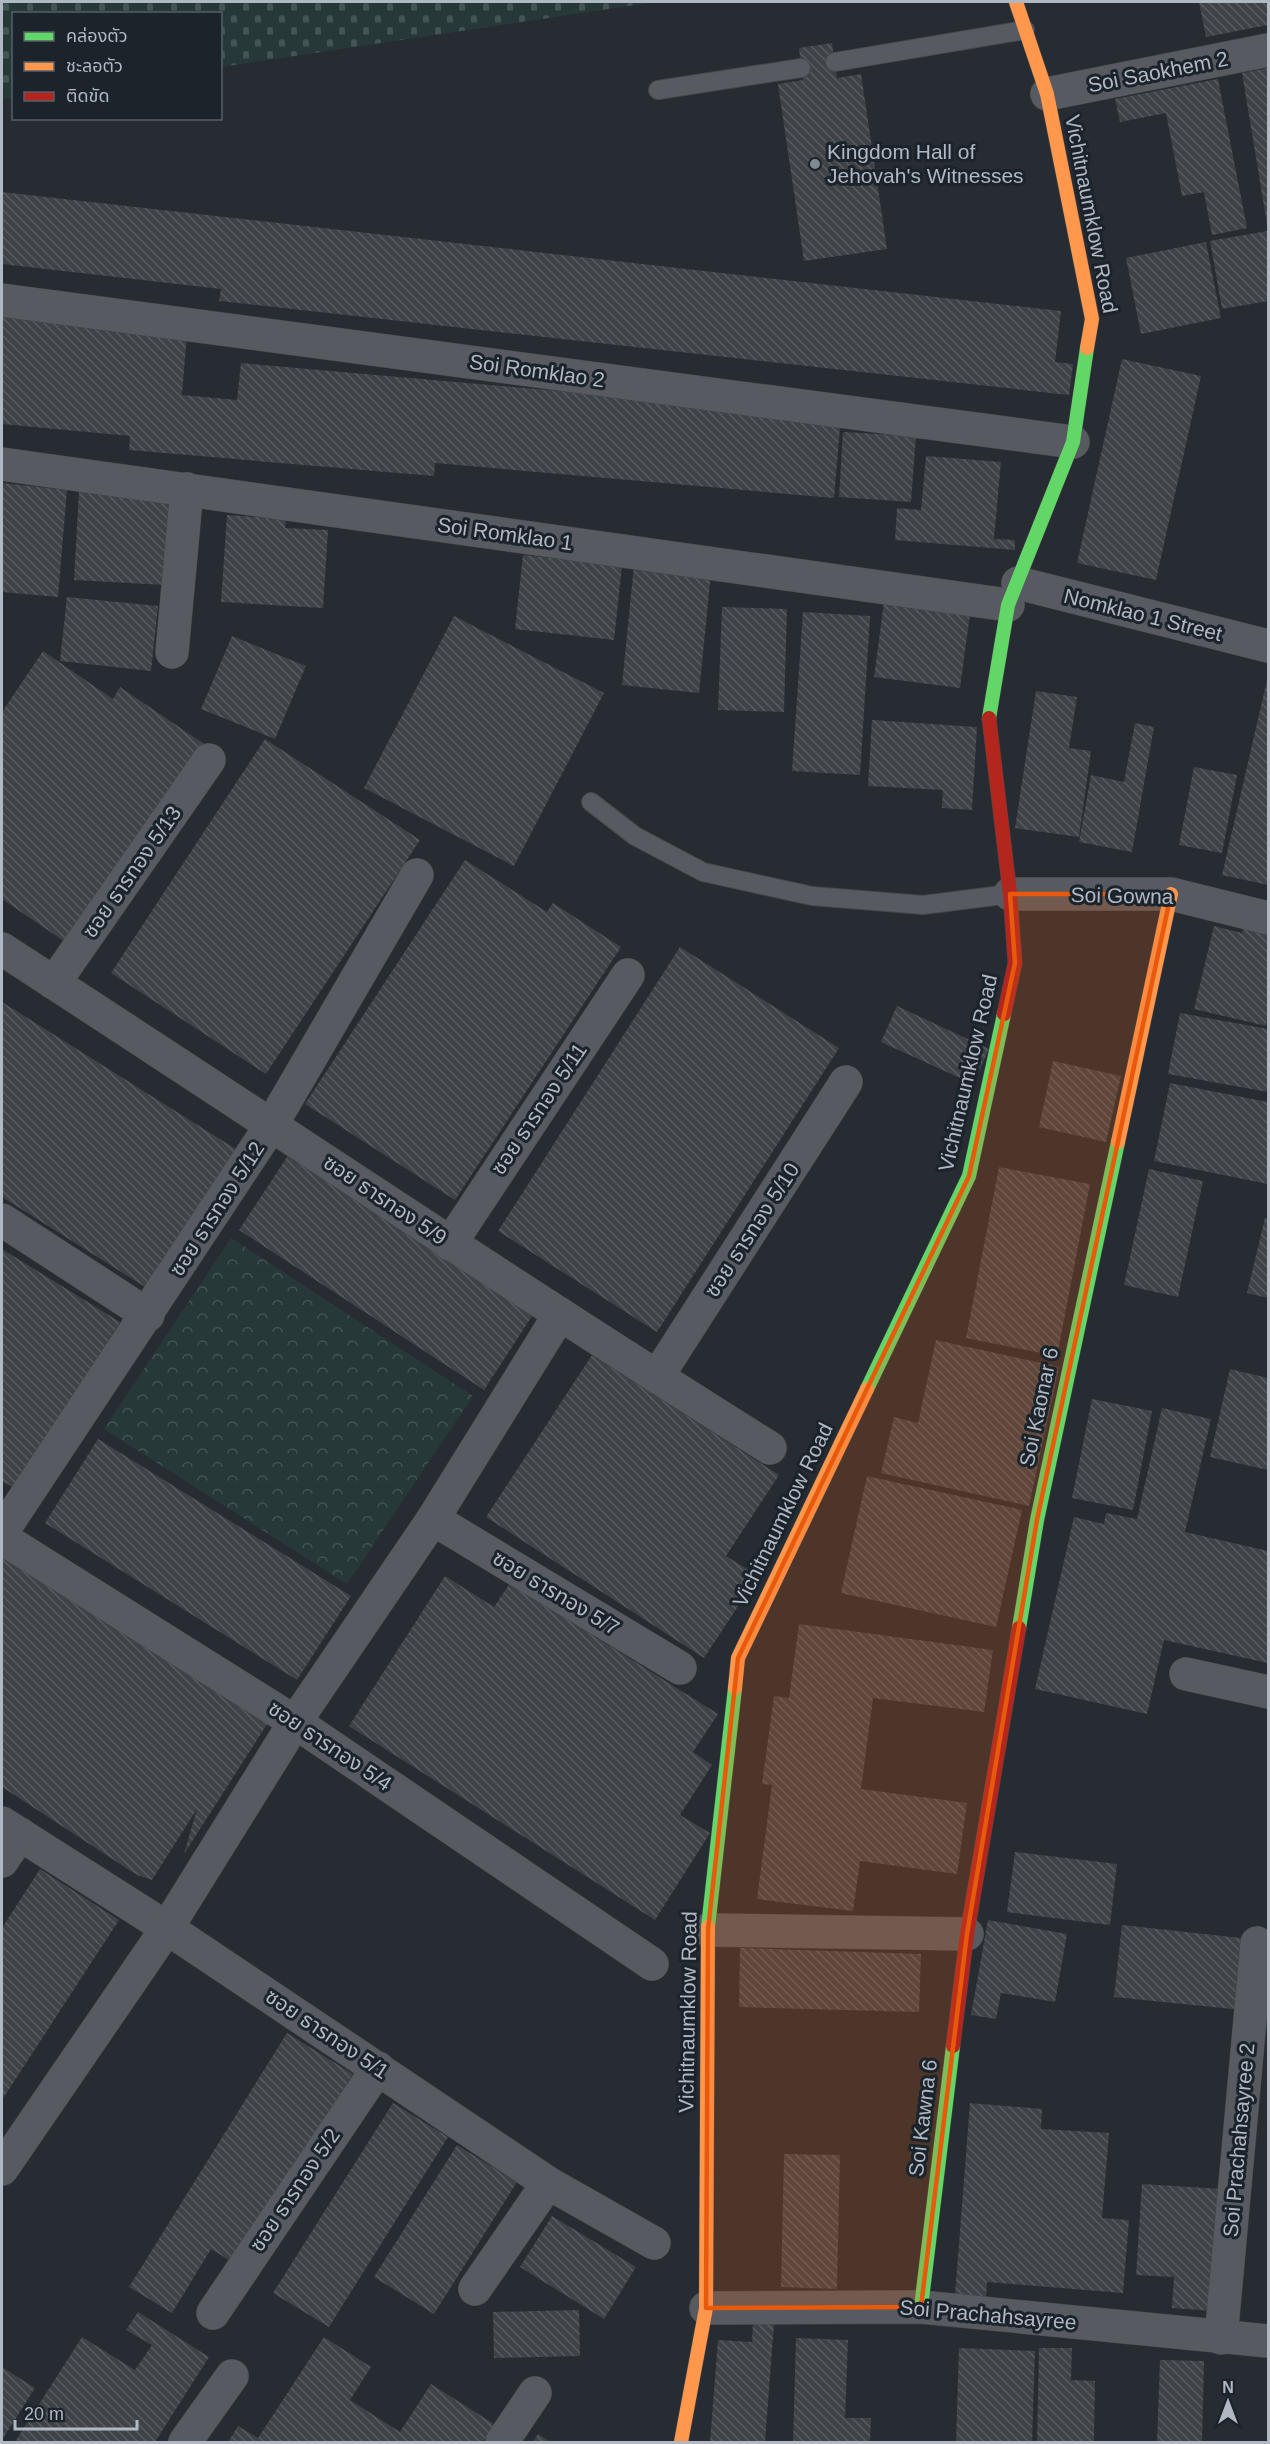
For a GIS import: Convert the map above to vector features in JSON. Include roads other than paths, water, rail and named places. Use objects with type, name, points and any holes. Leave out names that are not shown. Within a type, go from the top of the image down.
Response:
[{"type":"street","name":"Vichitnaumklow Road","points":[[681,2442],[706,2308],[708,1930],[738,1658],[969,1176],[1015,963],[1010,894],[989,721],[1013,594],[1073,442],[1092,319],[1047,94],[1016,2]]},
{"type":"street","name":"Soi Saokhem 2","points":[[1047,94],[1269,50]]},
{"type":"street","name":"Soi Romklao 2","points":[[2,300],[1073,442]]},
{"type":"street","name":"Soi Romklao 1","points":[[2,464],[1013,594]]},
{"type":"street","points":[[171,652],[187,489]]},
{"type":"street","name":"Nomklao 1 Street","points":[[1013,594],[1269,646]]},
{"type":"street","name":"ซอย ธารทอง 5/13","points":[[54,983],[209,760]]},
{"type":"street","name":"ซอย ธารทอง 5/12","points":[[2,1533],[272,1124],[417,875]]},
{"type":"street","name":"Soi Gowna","points":[[1010,894],[1171,894],[1269,918]]},
{"type":"street","name":"Soi Kaonar 6","points":[[967,1934],[1036,1520],[1171,894]]},
{"type":"street","name":"ซอย ธารทอง 5/9","points":[[2,949],[272,1124],[450,1244],[770,1448]]},
{"type":"street","name":"ซอย ธารทอง 5/11","points":[[450,1244],[628,975]]},
{"type":"street","name":"ซอย ธารทอง 5/10","points":[[657,1377],[846,1082]]},
{"type":"street","points":[[2,1220],[148,1315]]},
{"type":"street","points":[[2,2169],[167,1928],[295,1722],[433,1519],[560,1314]]},
{"type":"street","name":"ซอย ธารทอง 5/7","points":[[433,1519],[680,1668]]},
{"type":"street","name":"ซอย ธารทอง 5/4","points":[[2,1538],[295,1722],[652,1964]]},
{"type":"street","points":[[1186,1674],[1269,1692]]},
{"type":"street","points":[[2,1861],[11,1828]]},
{"type":"street","name":"ซอย ธารทอง 5/1","points":[[11,1828],[167,1928],[548,2183],[654,2243]]},
{"type":"street","points":[[708,1930],[967,1934]]},
{"type":"street","name":"Soi Kawna 6","points":[[921,2307],[967,1934]]},
{"type":"street","name":"Soi Prachahsayree 2","points":[[1221,2338],[1257,1943]]},
{"type":"street","name":"ซอย ธารทอง 5/2","points":[[213,2313],[378,2068]]},
{"type":"street","points":[[475,2289],[548,2183]]},
{"type":"street","name":"Soi Prachahsayree","points":[[706,2308],[921,2307],[1269,2341]]},
{"type":"street","points":[[185,2442],[232,2376]]},
{"type":"street","points":[[502,2442],[535,2393]]},
{"type":"lane","points":[[836,62],[1025,30]]},
{"type":"lane","points":[[658,90],[801,68]]},
{"type":"lane","points":[[591,802],[635,836],[703,872],[812,896],[923,905],[1010,894]]},
{"type":"place","name":"Kingdom Hall of Jehovah's Witnesses","points":[[815,164]]}]
